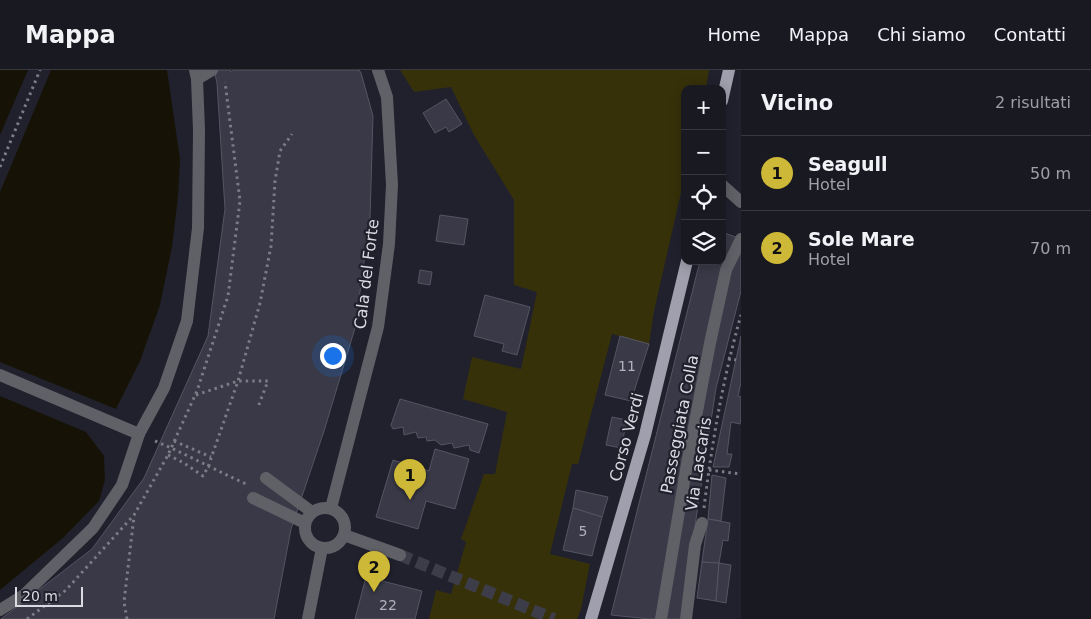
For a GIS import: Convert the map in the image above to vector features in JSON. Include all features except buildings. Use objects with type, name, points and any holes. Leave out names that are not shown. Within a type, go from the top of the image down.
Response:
[{"type":"main road","points":[[726,85],[729,70]]},
{"type":"main road","name":"Corso Verdi","points":[[591,619],[645,435],[686,265]]},
{"type":"street","points":[[0,610],[24,595],[93,528],[122,485],[139,434],[164,388],[187,321],[198,228],[199,130],[196,75],[212,70]]},
{"type":"street","name":"Cala del Forte","points":[[330,508],[378,327],[389,244],[392,185],[386,97],[378,70]]},
{"type":"street","points":[[726,189],[741,202]]},
{"type":"street","name":"Passeggiata Colla","points":[[661,619],[710,343],[726,270],[741,239]]},
{"type":"street","points":[[0,375],[139,434]]},
{"type":"street","points":[[266,478],[308,518]]},
{"type":"street","points":[[251,492],[308,518]]},
{"type":"street","points":[[324,507],[330,508],[341,515],[344,521],[344,535],[336,545],[322,548],[310,542],[304,530],[308,518],[324,507]]},
{"type":"street","points":[[686,619],[695,546],[702,523]]},
{"type":"street","points":[[344,535],[400,555]]},
{"type":"street","points":[[308,619],[322,548]]},
{"type":"path","points":[[0,168],[40,70]]},
{"type":"path","points":[[225,83],[240,201],[228,296],[195,395],[171,448],[190,456],[251,492]]},
{"type":"path","points":[[168,455],[184,462],[203,476],[208,467],[238,381],[260,302],[270,246],[275,181],[280,151],[292,134]]},
{"type":"path","name":"Via Lascaris","points":[[702,523],[728,358],[741,314]]},
{"type":"path","points":[[728,358],[736,360]]},
{"type":"path","points":[[195,395],[238,381],[268,381],[258,407]]},
{"type":"path","points":[[174,441],[211,457]]},
{"type":"path","points":[[709,470],[741,474]]},
{"type":"path","points":[[127,619],[124,602],[134,515]]},
{"type":"shaded area","points":[[0,70],[28,70],[0,135]]},
{"type":"shaded area","points":[[51,70],[167,70],[180,159],[172,247],[160,305],[140,361],[116,409],[0,362],[0,192]]},
{"type":"shaded area","points":[[400,70],[709,70],[707,85],[681,85],[681,193],[654,311],[649,344],[612,334],[578,464],[572,464],[550,554],[590,564],[581,609],[577,619],[429,619],[436,590],[451,594],[466,542],[461,539],[484,474],[495,474],[507,412],[463,399],[472,357],[521,369],[537,292],[514,285],[514,200],[474,135],[451,87],[414,92]]},
{"type":"shaded area","points":[[0,396],[86,432],[104,456],[105,480],[99,501],[63,538],[0,590]]},
{"type":"tunnel","points":[[400,555],[554,619]]},
{"type":"place","name":"Seagull","points":[[410,500]]},
{"type":"place","name":"Sole Mare","points":[[374,592]]}]
